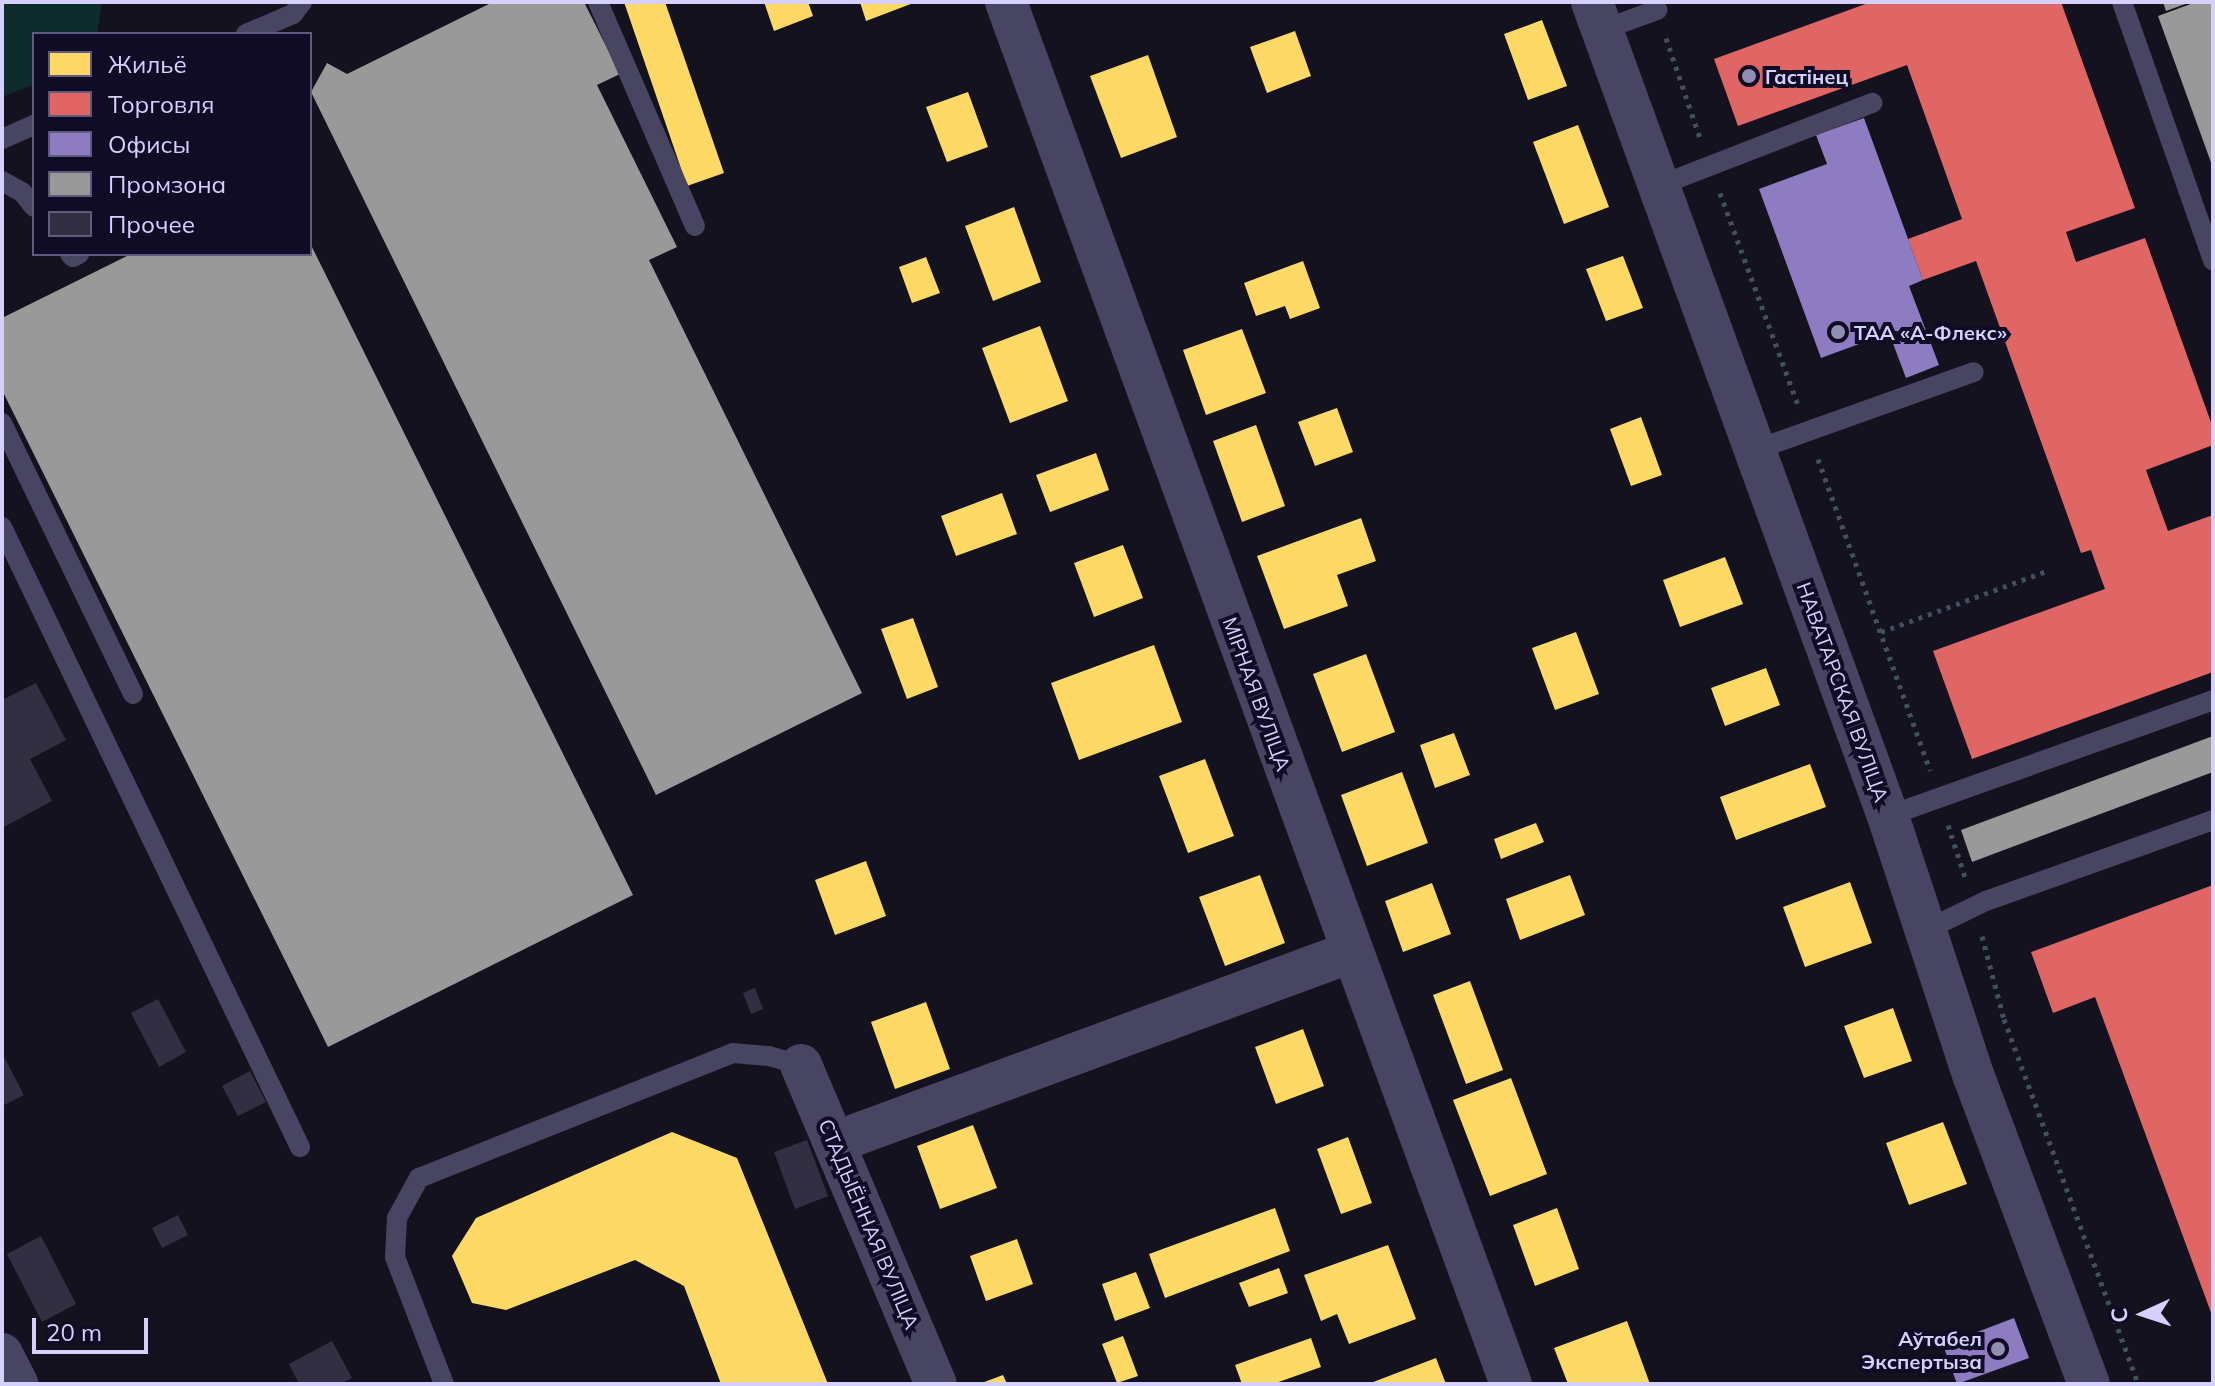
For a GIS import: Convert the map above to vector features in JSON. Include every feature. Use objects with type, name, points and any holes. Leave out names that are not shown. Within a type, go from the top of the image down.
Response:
[{"type":"street","name":"МІРНАЯ ВУЛІЦА","points":[[1006,2],[1511,1384]]},
{"type":"street","name":"НАВАТАРСКАЯ ВУЛІЦА","points":[[1597,16],[1888,816],[1974,1077],[2089,1384]]},
{"type":"street","points":[[836,1142],[1351,952]]},
{"type":"street","name":"СТАДЫЁННАЯ ВУЛІЦА","points":[[801,1065],[936,1384]]},
{"type":"street","points":[[2,1354],[17,1384]]},
{"type":"lane","points":[[251,32],[293,14],[302,2]]},
{"type":"lane","points":[[598,2],[695,226]]},
{"type":"lane","points":[[2122,2],[2213,260]]},
{"type":"lane","points":[[1597,16],[1657,10]]},
{"type":"lane","points":[[1658,186],[1872,103]]},
{"type":"lane","points":[[2,139],[32,126]]},
{"type":"lane","points":[[2,181],[22,192],[32,204]]},
{"type":"lane","points":[[1755,450],[1974,372]]},
{"type":"lane","points":[[2,423],[133,694]]},
{"type":"lane","points":[[2,527],[300,1147]]},
{"type":"lane","points":[[1888,816],[2213,700]]},
{"type":"lane","points":[[1926,930],[1974,907],[2213,820]]},
{"type":"lane","points":[[444,1384],[395,1257],[397,1218],[419,1178],[733,1053],[769,1056],[801,1065]]},
{"type":"path","points":[[1657,10],[1710,167],[1939,797],[1974,907],[2004,1019],[2138,1384]]},
{"type":"path","points":[[1881,632],[2044,572]]},
{"type":"green space","points":[[2,2],[102,2],[97,32],[32,32],[32,85],[2,97]]},
{"type":"building: Жильё","points":[[624,2],[665,2],[724,173],[687,186]]},
{"type":"building: Жильё","points":[[764,2],[808,2],[813,16],[774,31]]},
{"type":"building: Жильё","points":[[860,2],[916,2],[866,21]]},
{"type":"building: Жильё","points":[[1542,20],[1567,86],[1528,100],[1504,34]]},
{"type":"building: Жильё","points":[[1295,31],[1311,76],[1267,93],[1250,47]]},
{"type":"building: Жильё","points":[[1148,55],[1177,137],[1121,158],[1090,76]]},
{"type":"building: Жильё","points":[[968,92],[988,147],[947,162],[926,107]]},
{"type":"building: Жильё","points":[[1578,125],[1609,207],[1564,224],[1533,142]]},
{"type":"building: Жильё","points":[[1014,207],[1041,282],[993,301],[965,226]]},
{"type":"building: Жильё","points":[[1623,256],[1643,308],[1606,321],[1586,269]]},
{"type":"building: Жильё","points":[[926,257],[940,293],[912,303],[899,267]]},
{"type":"building: Жильё","points":[[1303,261],[1320,308],[1290,319],[1285,306],[1256,316],[1244,283]]},
{"type":"building: Жильё","points":[[1040,326],[1068,401],[1010,423],[982,348]]},
{"type":"building: Жильё","points":[[1242,329],[1266,393],[1206,415],[1183,350]]},
{"type":"building: Жильё","points":[[1337,408],[1353,452],[1315,466],[1298,422]]},
{"type":"building: Жильё","points":[[1641,417],[1662,475],[1631,486],[1610,429]]},
{"type":"building: Жильё","points":[[1256,425],[1285,506],[1242,522],[1213,441]]},
{"type":"building: Жильё","points":[[1096,453],[1109,490],[1050,512],[1036,475]]},
{"type":"building: Жильё","points":[[1002,493],[1017,534],[956,556],[941,516]]},
{"type":"building: Жильё","points":[[1361,518],[1376,561],[1337,575],[1348,606],[1284,629],[1257,556]]},
{"type":"building: Жильё","points":[[1123,545],[1143,598],[1094,617],[1074,563]]},
{"type":"building: Жильё","points":[[1725,557],[1743,604],[1680,627],[1663,580]]},
{"type":"building: Жильё","points":[[913,618],[938,687],[907,699],[881,629]]},
{"type":"building: Жильё","points":[[1576,632],[1599,694],[1555,710],[1532,648]]},
{"type":"building: Жильё","points":[[1154,645],[1182,722],[1079,760],[1051,683]]},
{"type":"building: Жильё","points":[[1366,654],[1395,732],[1342,752],[1313,674]]},
{"type":"building: Жильё","points":[[1766,668],[1780,705],[1725,726],[1711,688]]},
{"type":"building: Жильё","points":[[1454,733],[1470,775],[1435,788],[1420,745]]},
{"type":"building: Жильё","points":[[1205,759],[1234,836],[1188,853],[1159,776]]},
{"type":"building: Жильё","points":[[1810,764],[1826,807],[1736,840],[1720,797]]},
{"type":"building: Жильё","points":[[1402,772],[1428,843],[1367,866],[1341,795]]},
{"type":"building: Жильё","points":[[1536,823],[1544,842],[1501,859],[1494,839]]},
{"type":"building: Жильё","points":[[866,861],[886,916],[835,935],[815,880]]},
{"type":"building: Жильё","points":[[1260,875],[1285,943],[1225,966],[1199,897]]},
{"type":"building: Жильё","points":[[1570,875],[1585,915],[1520,940],[1506,899]]},
{"type":"building: Жильё","points":[[1850,882],[1872,943],[1805,967],[1783,907]]},
{"type":"building: Жильё","points":[[1432,883],[1451,934],[1403,952],[1385,901]]},
{"type":"building: Жильё","points":[[1470,981],[1503,1070],[1466,1084],[1433,995]]},
{"type":"building: Жильё","points":[[926,1002],[950,1069],[895,1089],[871,1022]]},
{"type":"building: Жильё","points":[[1893,1008],[1912,1061],[1864,1078],[1844,1026]]},
{"type":"building: Жильё","points":[[1303,1029],[1324,1086],[1276,1104],[1255,1047]]},
{"type":"building: Жильё","points":[[1511,1078],[1547,1174],[1490,1196],[1453,1100]]},
{"type":"building: Жильё","points":[[1943,1122],[1967,1184],[1909,1205],[1886,1143]]},
{"type":"building: Жильё","points":[[973,1125],[997,1188],[940,1209],[917,1146]]},
{"type":"building: Жильё","points":[[672,1132],[737,1158],[828,1384],[721,1384],[684,1286],[635,1260],[506,1310],[472,1303],[452,1256],[476,1218]]},
{"type":"building: Жильё","points":[[1348,1137],[1372,1203],[1341,1214],[1317,1149]]},
{"type":"building: Жильё","points":[[1275,1208],[1290,1251],[1165,1298],[1149,1254]]},
{"type":"building: Жильё","points":[[1557,1208],[1579,1269],[1535,1286],[1513,1225]]},
{"type":"building: Жильё","points":[[1017,1239],[1033,1284],[986,1301],[970,1256]]},
{"type":"building: Жильё","points":[[1388,1245],[1416,1319],[1349,1344],[1337,1314],[1321,1321],[1304,1275]]},
{"type":"building: Жильё","points":[[1279,1268],[1288,1293],[1249,1307],[1239,1283]]},
{"type":"building: Жильё","points":[[1136,1272],[1150,1308],[1115,1321],[1102,1284]]},
{"type":"building: Жильё","points":[[1627,1321],[1650,1384],[1568,1384],[1554,1348]]},
{"type":"building: Жильё","points":[[1123,1336],[1138,1376],[1117,1383],[1102,1344]]},
{"type":"building: Жильё","points":[[1311,1338],[1321,1367],[1273,1384],[1242,1384],[1235,1365]]},
{"type":"building: Жильё","points":[[1436,1358],[1446,1384],[1368,1384]]},
{"type":"building: Жильё","points":[[1003,1375],[1007,1384],[979,1384]]},
{"type":"building: Торговля","points":[[1871,2],[2061,2],[2135,208],[2066,232],[2076,262],[2145,238],[2213,428],[2213,445],[2146,470],[2168,531],[2213,515],[2213,672],[1972,759],[1933,651],[2105,589],[2091,550],[2081,553],[1976,261],[1923,280],[1908,239],[1962,219],[1907,65],[1738,126],[1714,59]]},
{"type":"building: Торговля","points":[[2213,885],[2213,1318],[2095,997],[2053,1013],[2031,952]]},
{"type":"building: Офисы","points":[[1864,118],[1923,280],[1909,286],[1939,365],[1906,378],[1889,333],[1821,358],[1759,189],[1827,164],[1816,135]]},
{"type":"building: Офисы","points":[[2014,1318],[2029,1358],[1957,1384],[1943,1345]]},
{"type":"building: Промзона","points":[[493,2],[584,2],[620,74],[597,85],[677,247],[649,260],[862,693],[656,795],[312,94],[327,63],[347,74]]},
{"type":"building: Промзона","points":[[2163,2],[2191,2],[2166,11]]},
{"type":"building: Промзона","points":[[2196,2],[2213,2],[2213,168],[2158,16]]},
{"type":"building: Промзона","points":[[312,247],[633,895],[328,1047],[2,390],[2,318],[127,256],[312,256]]},
{"type":"building: Промзона","points":[[2213,736],[2213,772],[1972,862],[1961,830]]},
{"type":"building: Прочее","points":[[36,683],[66,740],[30,759],[52,801],[2,828],[2,700]]},
{"type":"building: Прочее","points":[[755,988],[763,1009],[751,1014],[743,993]]},
{"type":"building: Прочее","points":[[158,999],[186,1052],[159,1067],[131,1013]]},
{"type":"building: Прочее","points":[[2,1053],[24,1095],[2,1106]]},
{"type":"building: Прочее","points":[[250,1071],[266,1102],[238,1116],[222,1086]]},
{"type":"building: Прочее","points":[[807,1140],[828,1196],[795,1209],[774,1152]]},
{"type":"building: Прочее","points":[[178,1215],[188,1235],[162,1248],[152,1228]]},
{"type":"building: Прочее","points":[[41,1236],[76,1304],[42,1322],[7,1254]]},
{"type":"building: Прочее","points":[[332,1341],[352,1378],[340,1384],[299,1384],[289,1364]]},
{"type":"place","name":"Гастiнец","points":[[1749,76]]},
{"type":"place","name":"ТАА «А-Флекс»","points":[[1838,332]]},
{"type":"place","name":"Аўтабел Экспертыза","points":[[1998,1349]]}]
